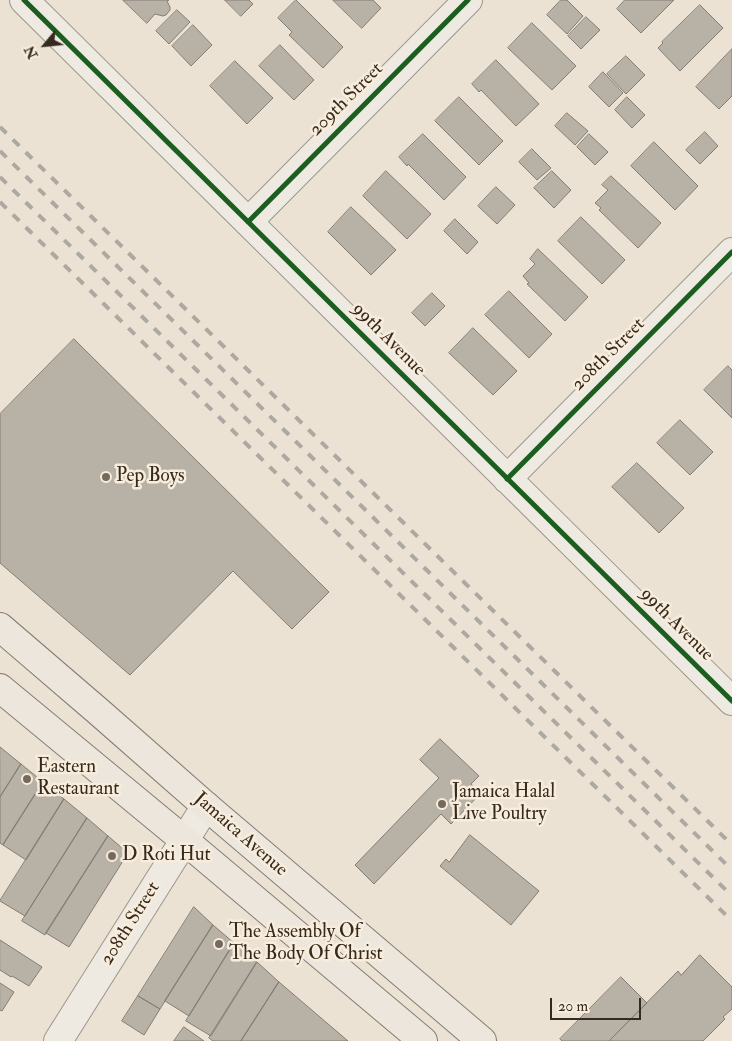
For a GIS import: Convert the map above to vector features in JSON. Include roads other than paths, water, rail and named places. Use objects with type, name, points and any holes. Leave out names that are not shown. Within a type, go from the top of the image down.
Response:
[{"type":"main road","name":"Jamaica Avenue","points":[[0,627],[481,1041]]},
{"type":"main road","name":"Jamaica Avenue","points":[[0,688],[423,1041]]},
{"type":"street","name":"99th Avenue","points":[[24,0],[732,701]]},
{"type":"street","name":"209th Street","points":[[248,222],[468,0]]},
{"type":"street","name":"208th Street","points":[[507,479],[732,252]]},
{"type":"street","name":"208th Street","points":[[58,1041],[206,806]]},
{"type":"railway","points":[[0,127],[732,845]]},
{"type":"railway","points":[[0,151],[732,870]]},
{"type":"railway","points":[[0,177],[732,896]]},
{"type":"railway","points":[[0,202],[732,921]]},
{"type":"place","name":"Pep Boys","points":[[106,477]]},
{"type":"place","name":"Eastern Restaurant","points":[[27,779]]},
{"type":"place","name":"Jamaica Halal Live Poultry","points":[[442,804]]},
{"type":"place","name":"D Roti Hut","points":[[112,856]]},
{"type":"place","name":"The Assembly Of The Body Of Christ","points":[[219,944]]}]
